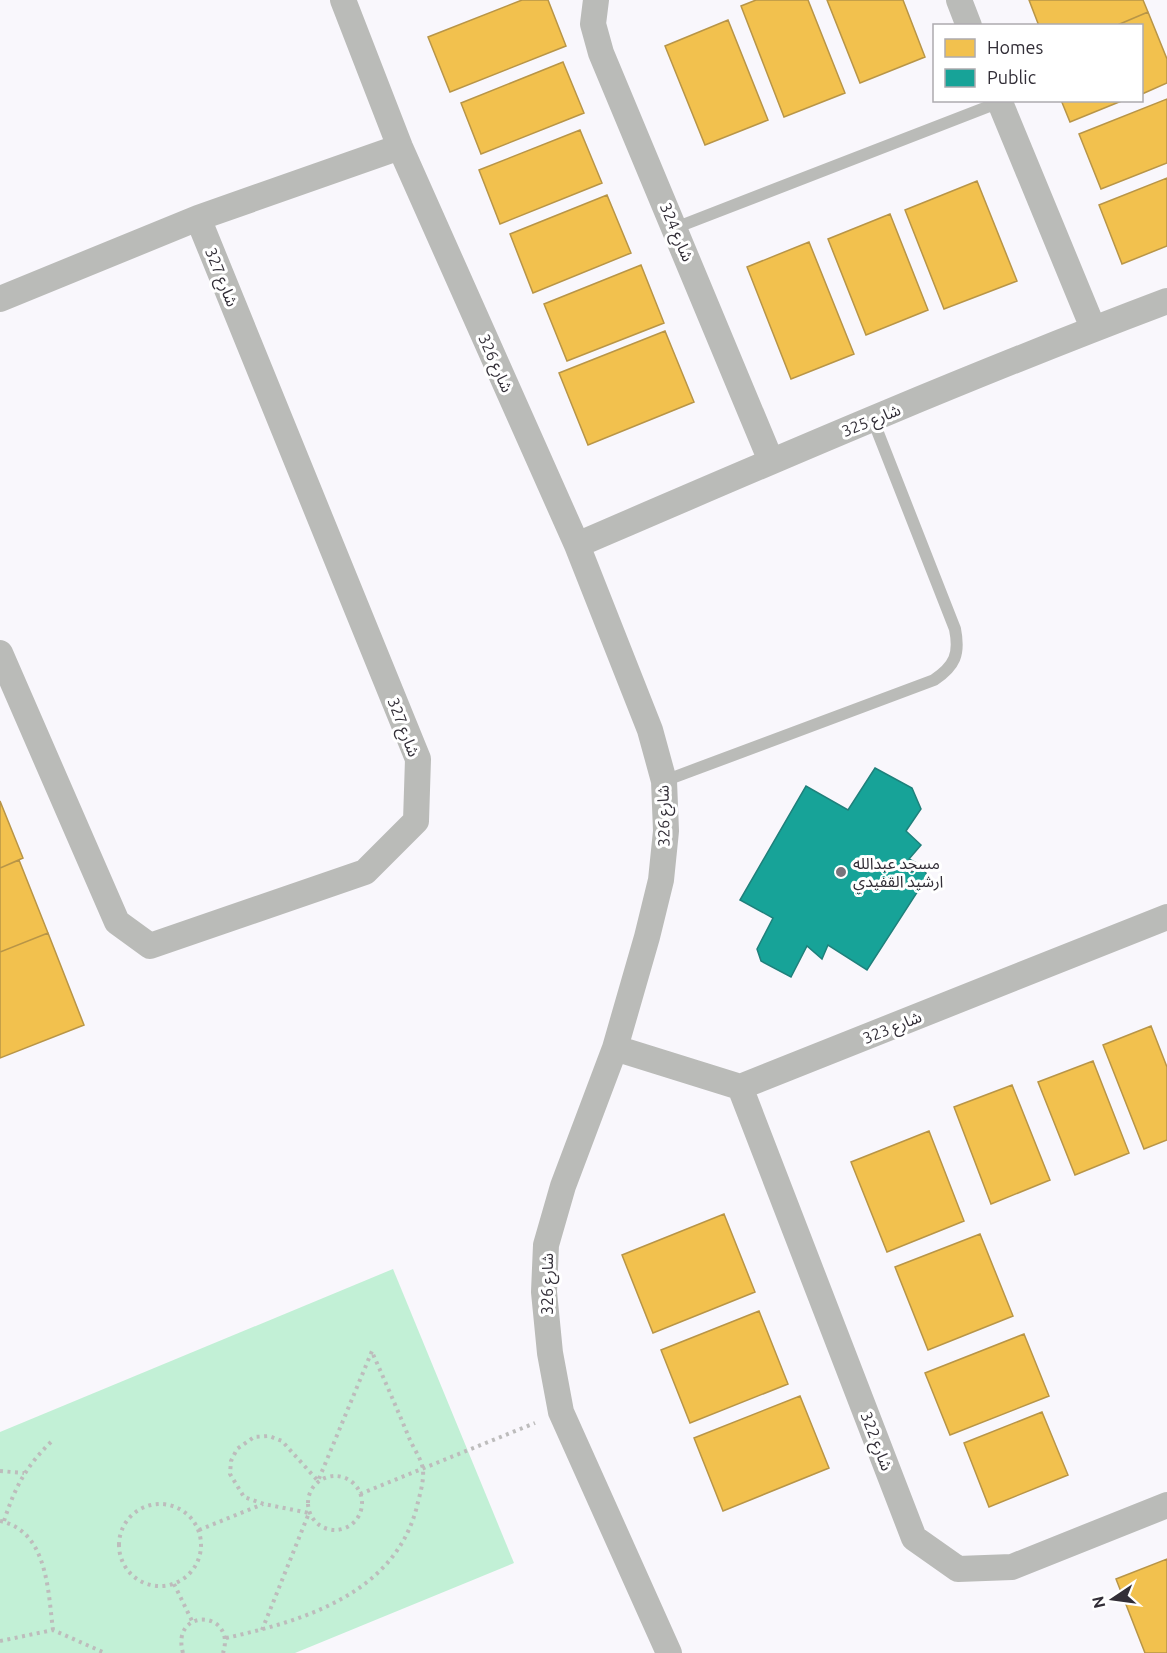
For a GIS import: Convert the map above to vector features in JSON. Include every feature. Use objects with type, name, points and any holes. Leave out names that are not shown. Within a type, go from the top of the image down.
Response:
[{"type":"street","name":"شارع 326","points":[[343,0],[400,147],[577,545],[650,730],[664,781],[666,831],[661,880],[615,1048],[563,1186],[546,1245],[544,1292],[550,1353],[561,1412],[669,1653]]},
{"type":"street","name":"شارع 324","points":[[596,0],[593,24],[601,53],[771,461]]},
{"type":"street","points":[[959,0],[968,24]]},
{"type":"street","points":[[1000,102],[1093,328]]},
{"type":"street","points":[[0,300],[198,218],[400,147]]},
{"type":"street","name":"شارع 327","points":[[0,653],[117,922],[150,946],[364,872],[416,821],[418,759],[198,218]]},
{"type":"street","name":"شارع 325","points":[[577,545],[771,461],[1093,328],[1167,301]]},
{"type":"street","name":"شارع 323","points":[[740,1087],[1167,917]]},
{"type":"street","points":[[615,1048],[740,1087]]},
{"type":"street","name":"شارع 322","points":[[740,1087],[914,1538],[958,1569],[1012,1567],[1167,1505]]},
{"type":"lane","points":[[675,228],[997,102]]},
{"type":"lane","points":[[664,781],[933,680],[946,672],[954,659],[958,645],[955,629],[873,420]]},
{"type":"path","points":[[226,1638],[262,1629],[333,1604],[349,1596],[374,1578],[394,1555],[412,1522],[420,1493],[423,1468],[372,1351],[318,1481],[308,1496],[309,1513],[262,1629]]},
{"type":"path","points":[[360,1494],[561,1412]]},
{"type":"path","points":[[269,1436],[282,1441],[318,1481],[334,1476],[350,1480],[360,1494],[361,1511],[351,1525],[336,1531],[319,1526],[309,1513],[264,1504],[244,1497],[230,1474],[231,1461],[237,1449],[254,1437],[269,1436]]},
{"type":"path","points":[[52,1442],[24,1473],[2,1521],[23,1532],[37,1549],[44,1570],[53,1630]]},
{"type":"path","points":[[0,1471],[24,1473]]},
{"type":"path","points":[[167,1503],[187,1513],[199,1530],[201,1552],[192,1572],[174,1584],[153,1586],[133,1577],[120,1560],[118,1538],[128,1518],[145,1506],[167,1503]]},
{"type":"path","points":[[199,1530],[264,1504]]},
{"type":"path","points":[[174,1584],[192,1621]]},
{"type":"path","points":[[183,1653],[179,1641],[183,1629],[192,1621],[206,1619],[219,1625],[226,1638],[223,1653]]},
{"type":"path","points":[[0,1641],[53,1630],[105,1653]]},
{"type":"green space","points":[[393,1269],[514,1563],[295,1653],[0,1653],[0,1432]]},
{"type":"building: Homes","points":[[522,0],[548,0],[566,46],[450,92],[428,37]]},
{"type":"building: Homes","points":[[756,0],[808,0],[845,93],[784,117],[741,6]]},
{"type":"building: Homes","points":[[827,0],[903,0],[925,57],[860,83]]},
{"type":"building: Homes","points":[[1029,0],[1143,0],[1148,12],[1120,24],[1038,24]]},
{"type":"building: Homes","points":[[1148,12],[1167,59],[1167,83],[1143,94],[1143,24],[1120,24]]},
{"type":"building: Homes","points":[[728,20],[768,120],[705,145],[665,46]]},
{"type":"building: Homes","points":[[563,62],[584,113],[481,154],[461,103]]},
{"type":"building: Homes","points":[[1167,99],[1167,163],[1101,189],[1079,134]]},
{"type":"building: Homes","points":[[1062,102],[1119,102],[1070,122]]},
{"type":"building: Homes","points":[[580,130],[602,183],[500,224],[479,170]]},
{"type":"building: Homes","points":[[1167,178],[1167,246],[1122,264],[1099,205]]},
{"type":"building: Homes","points":[[977,181],[1017,281],[944,309],[905,210]]},
{"type":"building: Homes","points":[[607,195],[631,253],[533,293],[510,234]]},
{"type":"building: Homes","points":[[890,214],[928,310],[866,335],[828,239]]},
{"type":"building: Homes","points":[[809,242],[854,354],[791,379],[747,267]]},
{"type":"building: Homes","points":[[641,265],[664,323],[567,361],[544,304]]},
{"type":"building: Homes","points":[[665,331],[694,402],[588,445],[559,373]]},
{"type":"building: Homes","points":[[0,801],[23,858],[0,868]]},
{"type":"building: Homes","points":[[19,860],[48,933],[0,952],[0,868]]},
{"type":"building: Homes","points":[[48,933],[84,1025],[0,1058],[0,952]]},
{"type":"building: Homes","points":[[1151,1026],[1167,1067],[1167,1140],[1144,1149],[1103,1045]]},
{"type":"building: Homes","points":[[1093,1061],[1129,1153],[1075,1175],[1038,1082]]},
{"type":"building: Homes","points":[[1012,1085],[1050,1180],[991,1204],[954,1107]]},
{"type":"building: Homes","points":[[929,1131],[964,1221],[887,1252],[851,1162]]},
{"type":"building: Homes","points":[[724,1214],[755,1292],[653,1333],[622,1255]]},
{"type":"building: Homes","points":[[980,1234],[1013,1316],[928,1350],[895,1267]]},
{"type":"building: Homes","points":[[759,1311],[788,1384],[690,1423],[661,1350]]},
{"type":"building: Homes","points":[[1024,1334],[1049,1396],[950,1435],[925,1373]]},
{"type":"building: Homes","points":[[800,1396],[829,1468],[723,1511],[694,1438]]},
{"type":"building: Homes","points":[[1042,1412],[1068,1475],[989,1507],[964,1443]]},
{"type":"building: Homes","points":[[1167,1559],[1167,1653],[1145,1653],[1116,1579]]},
{"type":"building: Public","name":"مسجد عبدالله ارشيد القفيدي","points":[[875,768],[912,788],[921,809],[906,831],[921,845],[909,859],[924,867],[927,877],[867,970],[828,945],[822,959],[807,946],[791,977],[761,961],[757,949],[773,918],[740,900],[806,786],[848,810]]},
{"type":"place","name":"مسجد عبدالله ارشيد القفيدي","points":[[841,872]]}]
